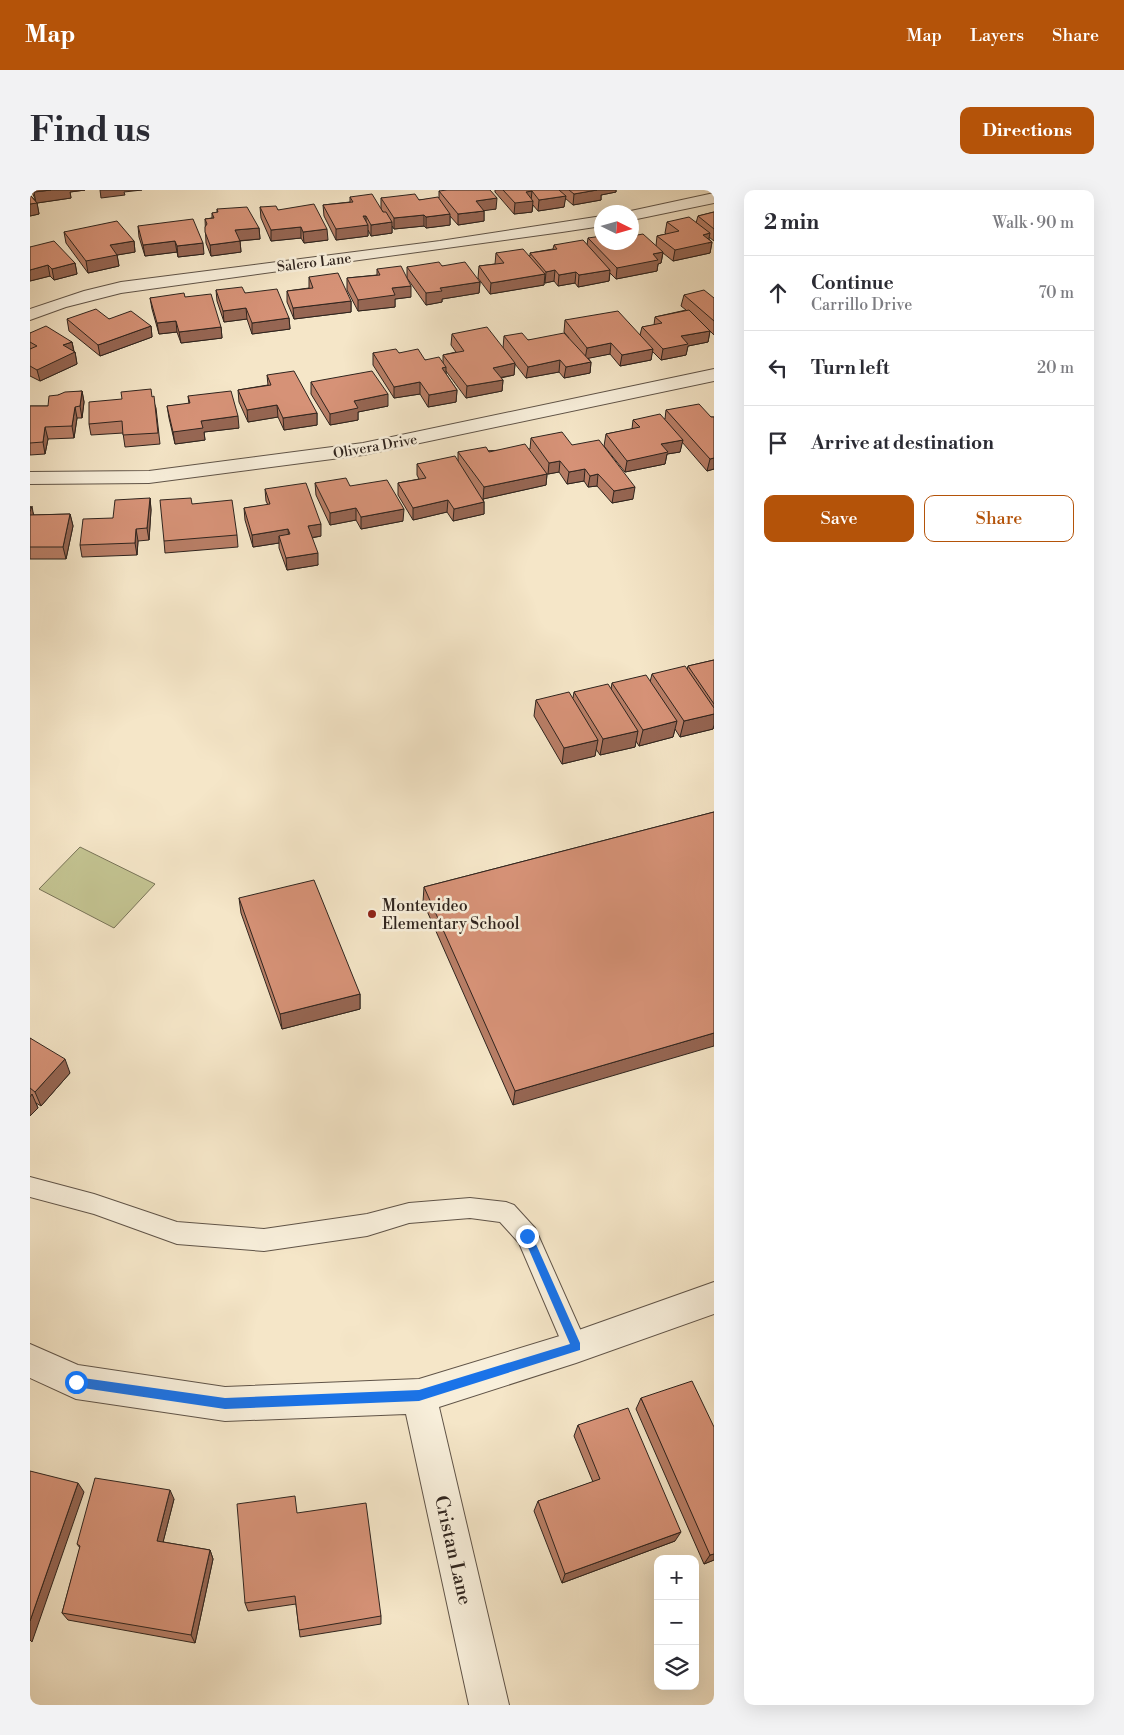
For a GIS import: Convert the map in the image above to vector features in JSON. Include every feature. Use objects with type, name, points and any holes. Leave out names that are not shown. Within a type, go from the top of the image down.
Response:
[{"type":"street","points":[[639,214],[714,198]]},
{"type":"street","name":"Salero Lane","points":[[30,315],[91,294],[153,281],[471,243],[594,221]]},
{"type":"street","name":"Olivera Drive","points":[[30,478],[149,478],[364,449],[551,411],[714,375]]},
{"type":"street","points":[[30,1361],[76,1382],[225,1404],[419,1396],[576,1347],[714,1298]]},
{"type":"street","name":"Cristan Lane","points":[[419,1396],[488,1705]]},
{"type":"lane","points":[[30,1187],[94,1204],[177,1232],[264,1240],[367,1225],[409,1213],[470,1208],[506,1212],[527,1236],[576,1347]]},
{"type":"green space","points":[[80,847],[155,884],[114,928],[39,889]]},
{"type":"building","points":[[33,190],[51,190],[34,192]]},
{"type":"building","points":[[490,190],[497,198],[476,201],[484,211],[458,214],[439,191]]},
{"type":"building","points":[[503,190],[559,190],[566,196],[539,200],[532,191],[526,192],[533,201],[515,203]]},
{"type":"building","points":[[569,190],[597,190],[574,194]]},
{"type":"building","points":[[372,194],[383,212],[386,212],[392,222],[371,225],[366,216],[363,216],[368,225],[336,229],[323,205],[353,202],[350,197]]},
{"type":"building","points":[[415,194],[419,200],[438,197],[450,214],[394,218],[381,198]]},
{"type":"building","points":[[30,195],[37,203],[30,204]]},
{"type":"building","points":[[314,204],[327,229],[303,232],[301,227],[271,230],[260,207],[276,206],[278,210]]},
{"type":"building","points":[[247,207],[259,228],[235,230],[240,241],[210,245],[205,232],[207,224],[205,219],[214,218],[212,213],[218,212],[217,209]]},
{"type":"building","points":[[714,212],[714,229],[698,216]]},
{"type":"building","points":[[689,217],[710,233],[703,235],[712,242],[675,250],[657,236],[679,231],[667,222]]},
{"type":"building","points":[[193,219],[203,243],[177,246],[175,241],[143,245],[138,226]]},
{"type":"building","points":[[117,221],[134,241],[110,245],[117,255],[86,261],[64,232]]},
{"type":"building","points":[[643,234],[663,252],[653,254],[658,260],[617,268],[600,250],[639,250],[639,235]]},
{"type":"building","points":[[594,237],[594,244],[588,238]]},
{"type":"building","points":[[583,240],[610,270],[579,275],[576,272],[559,275],[555,270],[546,272],[530,253],[557,249],[554,245]]},
{"type":"building","points":[[54,241],[75,263],[52,269],[48,265],[30,270],[30,247]]},
{"type":"building","points":[[523,249],[545,274],[491,283],[479,266],[504,263],[496,253]]},
{"type":"building","points":[[439,262],[442,266],[465,262],[480,282],[440,288],[442,291],[426,293],[407,267]]},
{"type":"building","points":[[401,266],[411,286],[392,288],[395,295],[358,300],[347,278],[380,275],[377,269]]},
{"type":"building","points":[[338,273],[351,301],[293,308],[287,291],[313,288],[309,277]]},
{"type":"building","points":[[242,287],[245,293],[277,289],[289,318],[252,323],[246,308],[223,311],[216,290]]},
{"type":"building","points":[[704,290],[714,298],[714,321],[684,295]]},
{"type":"building","points":[[184,293],[185,297],[211,294],[221,327],[179,332],[176,321],[157,323],[150,298]]},
{"type":"building","points":[[96,309],[109,319],[131,311],[151,326],[98,345],[67,319]]},
{"type":"building","points":[[689,310],[710,331],[681,336],[688,344],[663,349],[642,327],[662,323],[655,317]]},
{"type":"building","points":[[618,311],[653,349],[622,355],[611,343],[587,348],[565,320]]},
{"type":"building","points":[[46,326],[72,342],[63,345],[75,352],[37,370],[30,366],[30,349],[37,346],[30,342],[30,333]]},
{"type":"building","points":[[487,327],[515,363],[493,368],[503,380],[467,386],[443,355],[464,351],[452,334]]},
{"type":"building","points":[[522,333],[528,340],[564,333],[591,362],[566,367],[560,360],[528,367],[504,336]]},
{"type":"building","points":[[396,349],[399,353],[418,349],[425,360],[439,357],[446,367],[442,368],[457,390],[429,395],[420,382],[394,387],[373,353]]},
{"type":"building","points":[[294,371],[317,413],[283,418],[277,405],[247,410],[238,390],[271,385],[267,375]]},
{"type":"building","points":[[372,371],[388,394],[354,401],[358,408],[330,414],[311,382]]},
{"type":"building","points":[[151,389],[152,397],[154,396],[158,433],[123,435],[122,421],[89,424],[89,402],[122,399],[121,392]]},
{"type":"building","points":[[82,391],[80,406],[75,407],[72,426],[45,427],[43,442],[30,443],[30,406],[48,406],[49,396],[65,392]]},
{"type":"building","points":[[231,391],[238,416],[201,421],[203,428],[173,432],[167,406],[190,403],[188,396]]},
{"type":"building","points":[[699,404],[711,417],[714,417],[714,458],[710,459],[666,410]]},
{"type":"building","points":[[660,414],[683,440],[661,444],[668,452],[627,461],[606,434],[640,427],[633,420]]},
{"type":"building","points":[[562,432],[572,445],[599,440],[635,487],[614,491],[598,474],[590,476],[585,469],[569,472],[560,461],[549,463],[531,438]]},
{"type":"building","points":[[525,444],[547,474],[484,487],[458,452],[486,447],[489,452]]},
{"type":"building","points":[[455,456],[484,502],[454,509],[448,500],[413,508],[398,483],[426,478],[417,464]]},
{"type":"building","points":[[346,478],[350,486],[387,480],[404,509],[361,517],[356,508],[330,513],[315,483]]},
{"type":"building","points":[[306,483],[321,524],[308,526],[318,553],[286,558],[279,536],[290,534],[288,529],[252,535],[244,508],[270,504],[265,489]]},
{"type":"building","points":[[150,498],[147,528],[136,529],[135,543],[80,545],[83,519],[113,518],[115,500]]},
{"type":"building","points":[[191,498],[192,504],[232,500],[237,535],[164,541],[160,500]]},
{"type":"building","points":[[70,514],[63,547],[30,547],[30,515]]},
{"type":"building","points":[[714,660],[714,704],[688,666]]},
{"type":"building","points":[[685,666],[714,708],[714,714],[684,721],[652,674]]},
{"type":"building","points":[[646,675],[677,721],[643,730],[612,683]]},
{"type":"building","points":[[608,684],[638,731],[603,739],[574,692]]},
{"type":"building","points":[[569,692],[598,740],[564,748],[536,700]]},
{"type":"building","name":"Montevideo Elementary School","points":[[714,812],[714,1033],[515,1091],[424,887]]},
{"type":"building","points":[[314,880],[360,994],[280,1014],[239,898]]},
{"type":"building","points":[[30,1038],[65,1059],[35,1092],[30,1088]]},
{"type":"building","points":[[692,1381],[714,1427],[714,1554],[710,1555],[641,1398]]},
{"type":"building","points":[[628,1408],[681,1532],[565,1574],[538,1501],[600,1479],[578,1425]]},
{"type":"building","points":[[30,1471],[78,1483],[30,1621]]},
{"type":"building","points":[[95,1478],[170,1490],[157,1541],[210,1550],[191,1635],[62,1613],[80,1546],[77,1544]]},
{"type":"building","points":[[295,1496],[297,1513],[366,1503],[381,1616],[299,1630],[295,1596],[245,1603],[237,1504]]},
{"type":"place","name":"Montevideo Elementary School","points":[[372,914]]},
{"type":"route","points":[[76,1382],[225,1404],[419,1396],[576,1347],[527,1236]]}]
